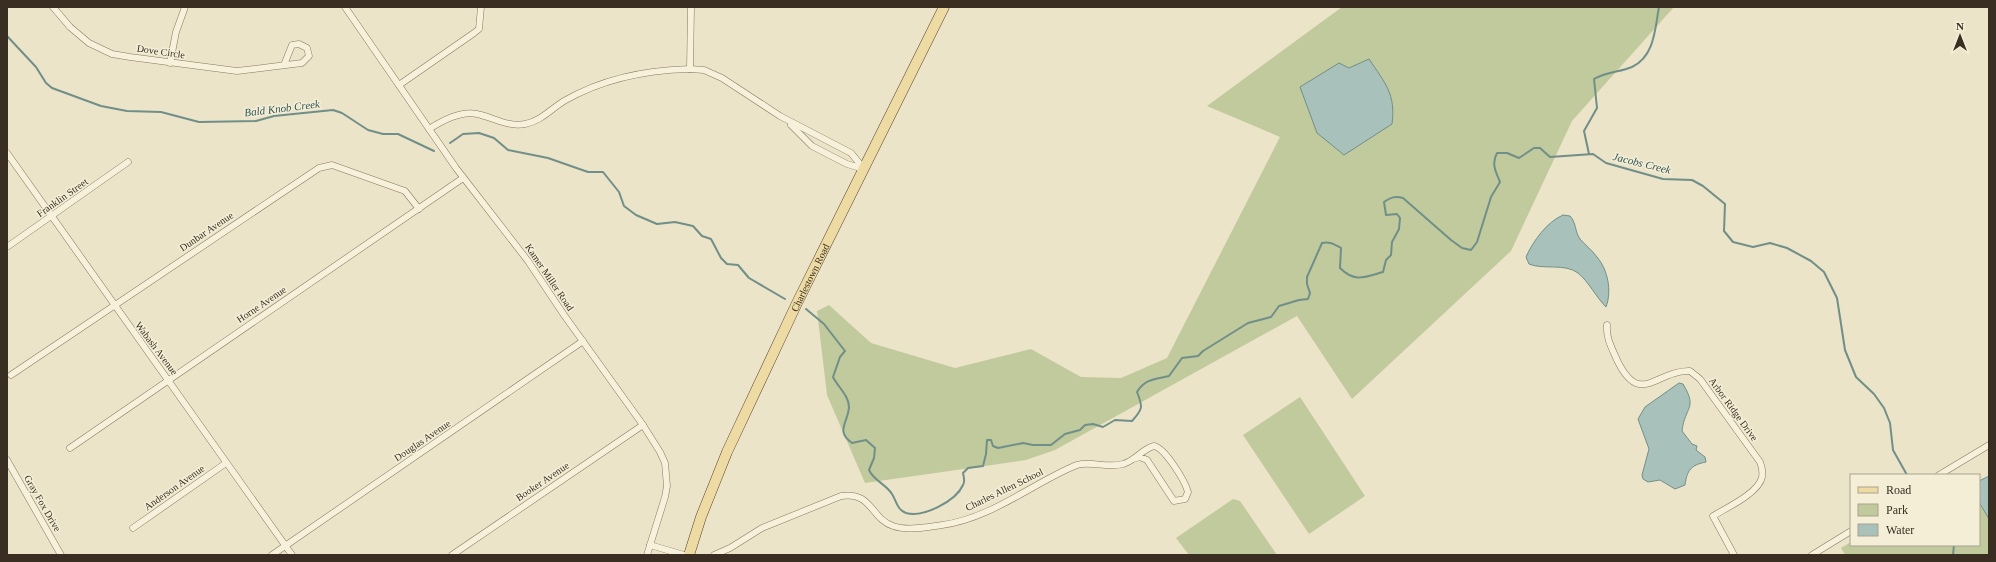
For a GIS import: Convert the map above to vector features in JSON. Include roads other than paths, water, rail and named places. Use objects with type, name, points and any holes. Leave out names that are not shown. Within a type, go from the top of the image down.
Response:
[{"type":"main road","name":"Charlestown Road","points":[[689,555],[701,517],[727,452],[797,303],[944,7]]},
{"type":"street","name":"Dove Circle","points":[[53,7],[70,27],[96,48],[112,54],[232,71],[302,63],[306,60],[309,52],[307,48],[299,44],[292,45],[284,65]]},
{"type":"street","points":[[170,63],[176,32],[184,7]]},
{"type":"street","name":"Kamer Miller Road","points":[[345,7],[463,178],[528,261],[583,342],[643,425],[660,452],[667,475],[666,497],[647,555]]},
{"type":"street","points":[[399,85],[479,29],[481,7]]},
{"type":"street","points":[[690,69],[691,7]]},
{"type":"street","points":[[429,129],[451,118],[474,113],[512,125],[524,124],[536,121],[564,101],[613,79],[690,69],[704,70],[722,78],[784,118],[851,153],[864,169]]},
{"type":"street","points":[[784,118],[812,146],[846,164],[864,169]]},
{"type":"street","name":"Wabash Avenue","points":[[7,153],[292,555]]},
{"type":"street","name":"Franklin Street","points":[[7,247],[128,162]]},
{"type":"street","name":"Dunbar Avenue","points":[[11,375],[115,306],[311,171],[325,165],[332,165],[405,190],[419,208]]},
{"type":"street","name":"Horne Avenue","points":[[70,448],[463,178]]},
{"type":"street","name":"Arbor Ridge Drive","points":[[1607,325],[1606,334],[1609,343],[1624,374],[1637,384],[1653,383],[1674,373],[1690,371],[1700,379],[1760,462],[1762,477],[1756,487],[1713,516],[1734,555]]},
{"type":"street","name":"Douglas Avenue","points":[[272,555],[583,342]]},
{"type":"street","name":"Booker Avenue","points":[[452,555],[643,425]]},
{"type":"street","points":[[1941,474],[1989,445]]},
{"type":"street","name":"Charles Allen School","points":[[714,555],[730,548],[743,538],[762,528],[842,496],[853,495],[864,500],[882,519],[893,526],[907,528],[942,525],[971,517],[1077,465],[1121,465],[1140,457],[1147,460],[1174,501],[1185,498],[1188,492],[1187,488],[1161,448],[1158,446],[1150,447],[1134,459]]},
{"type":"street","name":"Gray Fox Drive","points":[[7,460],[61,555]]},
{"type":"street","name":"Anderson Avenue","points":[[133,528],[226,463]]},
{"type":"street","points":[[1812,555],[1850,532]]},
{"type":"street","points":[[650,545],[684,555]]},
{"type":"water","points":[[1369,59],[1384,82],[1391,97],[1393,114],[1392,124],[1344,155],[1317,133],[1300,87],[1339,63],[1349,68]]},
{"type":"water","points":[[1563,215],[1570,216],[1572,218],[1580,239],[1595,254],[1604,268],[1609,288],[1606,307],[1586,281],[1573,270],[1560,267],[1541,267],[1529,264],[1526,257],[1532,245],[1551,222]]},
{"type":"water","points":[[1679,383],[1683,384],[1690,398],[1689,408],[1682,431],[1692,444],[1697,446],[1696,450],[1705,457],[1706,462],[1693,467],[1687,476],[1685,485],[1675,489],[1660,480],[1648,482],[1643,479],[1642,475],[1649,449],[1638,419],[1645,407]]},
{"type":"water","points":[[1989,476],[1989,519],[1980,504],[1980,480]]},
{"type":"waterway","name":"Jacobs Creek","points":[[1589,154],[1584,131],[1597,108],[1594,79],[1632,67],[1640,62],[1650,49],[1653,41],[1659,7]]},
{"type":"waterway","name":"Bald Knob Creek","points":[[7,36],[36,67],[46,83],[52,88],[101,106],[127,111],[161,112],[199,122],[256,121],[274,116],[333,110],[342,113],[368,130],[383,134],[398,134],[434,151]]},
{"type":"waterway","name":"Bald Knob Creek","points":[[450,143],[463,134],[479,133],[494,138],[508,150],[548,158],[588,172],[603,172],[619,192],[624,206],[636,215],[657,224],[675,222],[693,226],[702,236],[711,239],[721,258],[727,264],[738,265],[749,278],[785,299]]},
{"type":"waterway","name":"Bald Knob Creek","points":[[806,309],[824,324],[845,351],[840,357],[833,377],[849,403],[843,431],[844,435],[852,443],[866,440],[875,448],[874,458],[869,470],[871,474],[887,488],[903,512],[913,514],[921,513],[930,511],[954,497],[964,484],[963,473],[968,468],[983,466],[987,440],[991,440],[993,446],[998,448],[1023,443],[1033,445],[1051,445],[1065,434],[1080,430],[1085,425],[1093,424],[1103,427],[1115,420],[1132,421],[1141,408],[1137,392],[1143,384],[1151,380],[1169,376],[1182,358],[1198,356],[1203,351],[1248,323],[1271,317],[1279,306],[1308,299],[1310,293],[1307,284],[1307,277],[1322,243],[1325,242],[1334,244],[1341,248],[1340,268],[1351,276],[1360,278],[1383,272],[1386,260],[1391,255],[1392,242],[1399,229],[1400,218],[1397,214],[1386,215],[1384,202],[1389,199],[1393,197],[1403,198],[1451,240],[1462,248],[1471,250],[1477,242],[1491,197],[1500,182],[1494,164],[1497,153],[1507,153],[1519,158],[1534,148],[1540,148],[1550,157],[1593,154],[1606,163],[1663,179],[1692,180],[1703,186],[1725,204],[1724,231],[1733,242],[1753,247],[1770,243],[1787,248],[1811,261],[1824,272],[1837,298],[1845,350],[1856,377],[1874,394],[1884,408],[1890,423],[1893,450],[1906,474]]},
{"type":"waterway","name":"Jacobs Creek","points":[[1953,555],[1954,546]]}]
